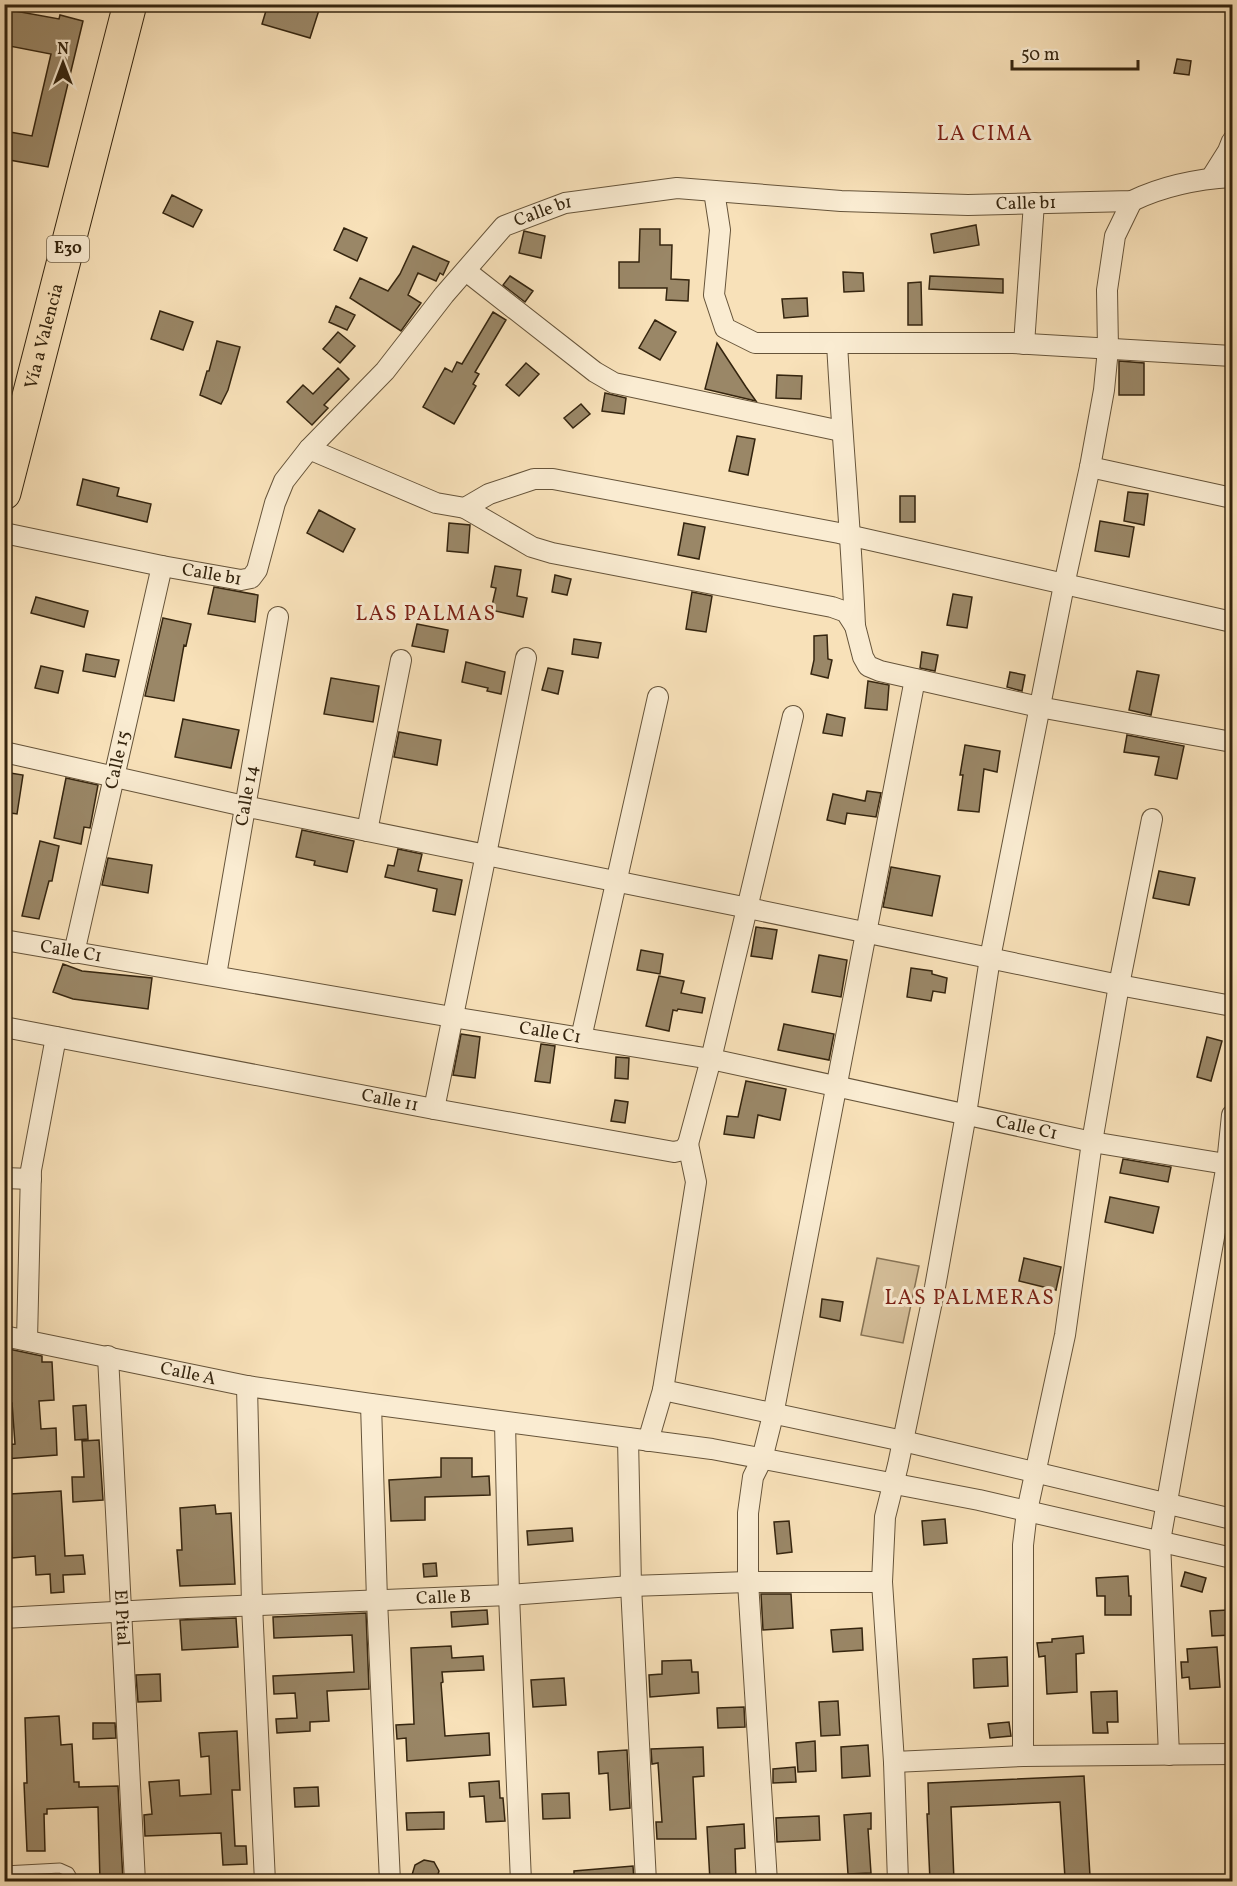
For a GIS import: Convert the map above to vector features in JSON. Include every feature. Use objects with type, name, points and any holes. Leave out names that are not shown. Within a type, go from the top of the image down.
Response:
[{"type":"highway","name":"Vía a Valencia","points":[[4,493],[130,4]]},
{"type":"street","points":[[1211,178],[1233,141]]},
{"type":"street","name":"Calle b1","points":[[4,533],[162,566],[241,580],[251,578],[257,570],[274,503],[284,481],[309,449],[385,371],[504,226],[565,203],[677,188],[841,201],[968,205],[1131,201],[1155,189],[1211,178],[1233,177]]},
{"type":"street","points":[[714,191],[720,230],[714,295],[725,328],[755,343],[1024,344],[1233,356]]},
{"type":"street","points":[[898,1881],[894,1762],[882,1582],[885,1517],[935,1287],[966,1114],[990,958],[1064,585],[1090,468],[1104,390],[1108,350],[1107,290],[1115,236],[1131,201]]},
{"type":"street","points":[[1024,344],[1034,203]]},
{"type":"street","points":[[466,271],[596,372],[614,383],[841,431]]},
{"type":"street","points":[[837,343],[855,626],[863,657],[868,666],[880,671],[1040,707],[1233,742]]},
{"type":"street","points":[[309,449],[436,503],[465,508],[532,547],[552,553],[832,607],[846,612],[855,626]]},
{"type":"street","points":[[1090,468],[1233,498]]},
{"type":"street","points":[[465,508],[489,494],[534,479],[553,479],[851,536],[1233,622]]},
{"type":"street","name":"Calle 15","points":[[74,953],[162,566]]},
{"type":"street","name":"Calle 14","points":[[216,975],[278,617]]},
{"type":"street","points":[[434,1108],[526,658]]},
{"type":"street","points":[[367,831],[401,660]]},
{"type":"street","points":[[767,1881],[748,1582],[748,1513],[753,1478],[762,1459],[773,1415],[915,679]]},
{"type":"street","points":[[581,1038],[658,697]]},
{"type":"street","points":[[648,1441],[663,1390],[696,1182],[688,1144],[711,1059],[793,716]]},
{"type":"street","points":[[4,753],[244,806],[1119,986],[1233,1006]]},
{"type":"street","points":[[1023,1756],[1023,1545],[1027,1511],[1065,1335],[1092,1142],[1119,986],[1152,819]]},
{"type":"street","name":"Calle C1","points":[[4,940],[711,1059],[1092,1142],[1230,1164]]},
{"type":"street","name":"Calle 11","points":[[4,1027],[674,1152],[683,1150],[688,1144]]},
{"type":"street","points":[[27,1340],[31,1179],[56,1037]]},
{"type":"street","points":[[1169,1755],[1160,1541],[1230,1164],[1233,1115]]},
{"type":"street","points":[[4,1178],[31,1179]]},
{"type":"street","name":"Calle A","points":[[4,1336],[247,1386],[505,1423],[712,1449],[1027,1511],[1233,1558]]},
{"type":"street","name":"El Pital","points":[[108,1356],[135,1881]]},
{"type":"street","points":[[247,1386],[252,1605],[265,1881]]},
{"type":"street","points":[[663,1390],[903,1441],[1233,1519]]},
{"type":"street","points":[[371,1404],[377,1600],[390,1881]]},
{"type":"street","points":[[505,1423],[509,1595],[521,1881]]},
{"type":"street","points":[[628,1438],[631,1586],[646,1881]]},
{"type":"street","name":"Calle B","points":[[4,1618],[509,1595],[631,1586],[748,1582],[882,1582]]},
{"type":"street","points":[[894,1762],[1023,1756],[1233,1754]]},
{"type":"lane","points":[[4,1871],[60,1868],[69,1872],[75,1881]]},
{"type":"shaded area","points":[[877,1258],[919,1266],[903,1343],[861,1335]]},
{"type":"building","points":[[268,4],[312,4],[320,7],[310,38],[262,24]]},
{"type":"building","points":[[4,9],[59,19],[60,15],[83,21],[48,167],[4,159],[4,131],[32,136],[51,54],[4,45]]},
{"type":"building","points":[[1177,59],[1191,61],[1189,75],[1174,73]]},
{"type":"building","points":[[172,195],[202,210],[193,227],[163,213]]},
{"type":"building","points":[[976,225],[979,245],[934,253],[931,234]]},
{"type":"building","points":[[344,228],[367,238],[357,261],[334,250]]},
{"type":"building","points":[[640,229],[660,229],[660,245],[672,245],[671,279],[689,280],[688,301],[666,300],[667,288],[619,288],[619,262],[639,262]]},
{"type":"building","points":[[524,231],[545,236],[541,258],[519,253]]},
{"type":"building","points":[[413,246],[449,262],[443,275],[440,273],[436,281],[418,273],[408,295],[421,303],[401,331],[350,298],[360,278],[388,291],[400,274]]},
{"type":"building","points":[[843,272],[863,273],[864,291],[844,292]]},
{"type":"building","points":[[510,276],[533,291],[525,302],[503,285]]},
{"type":"building","points":[[930,276],[1003,279],[1003,293],[929,289]]},
{"type":"building","points":[[921,282],[922,325],[908,325],[908,283]]},
{"type":"building","points":[[807,298],[808,316],[784,318],[782,299]]},
{"type":"building","points":[[336,306],[355,315],[347,330],[329,322]]},
{"type":"building","points":[[160,311],[193,322],[183,350],[151,339]]},
{"type":"building","points":[[493,312],[506,320],[475,372],[479,374],[473,384],[476,386],[454,424],[423,407],[445,368],[452,372],[457,362],[462,364]]},
{"type":"building","points":[[655,320],[676,332],[660,360],[639,348]]},
{"type":"building","points":[[338,332],[355,346],[340,363],[323,349]]},
{"type":"building","points":[[217,341],[240,347],[228,390],[221,404],[200,395]]},
{"type":"building","points":[[717,343],[746,387],[756,401],[705,389]]},
{"type":"building","points":[[1119,361],[1144,363],[1144,395],[1119,395]]},
{"type":"building","points":[[526,363],[539,374],[519,396],[506,385]]},
{"type":"building","points":[[338,368],[349,379],[324,405],[328,408],[312,425],[287,402],[303,385],[313,394]]},
{"type":"building","points":[[777,375],[802,376],[801,399],[776,398]]},
{"type":"building","points":[[605,393],[626,398],[624,414],[602,411]]},
{"type":"building","points":[[581,404],[590,414],[573,428],[564,418]]},
{"type":"building","points":[[737,436],[755,439],[748,475],[729,471]]},
{"type":"building","points":[[83,479],[119,488],[117,496],[151,504],[147,522],[77,505]]},
{"type":"building","points":[[1128,492],[1148,494],[1144,525],[1124,521]]},
{"type":"building","points":[[900,496],[915,496],[915,522],[900,522]]},
{"type":"building","points":[[319,510],[355,529],[343,552],[307,533]]},
{"type":"building","points":[[1100,521],[1134,527],[1129,557],[1095,551]]},
{"type":"building","points":[[449,523],[470,525],[468,553],[447,551]]},
{"type":"building","points":[[684,523],[705,527],[699,559],[678,555]]},
{"type":"building","points":[[495,566],[521,570],[517,596],[527,598],[523,617],[491,610],[496,588],[491,587]]},
{"type":"building","points":[[555,575],[571,579],[567,595],[552,592]]},
{"type":"building","points":[[214,587],[258,595],[255,622],[208,614]]},
{"type":"building","points":[[692,592],[712,596],[706,632],[686,629]]},
{"type":"building","points":[[953,594],[972,597],[967,628],[947,625]]},
{"type":"building","points":[[36,597],[88,611],[84,627],[31,613]]},
{"type":"building","points":[[163,618],[191,624],[186,646],[184,645],[174,701],[145,696]]},
{"type":"building","points":[[417,624],[448,630],[444,652],[412,646]]},
{"type":"building","points":[[827,635],[828,659],[832,660],[828,678],[811,674],[814,660],[814,636]]},
{"type":"building","points":[[574,639],[601,643],[598,658],[572,654]]},
{"type":"building","points":[[922,652],[938,655],[935,671],[920,668]]},
{"type":"building","points":[[86,654],[119,660],[115,677],[83,671]]},
{"type":"building","points":[[466,662],[505,672],[501,694],[487,691],[488,688],[462,682]]},
{"type":"building","points":[[41,666],[63,671],[58,693],[35,688]]},
{"type":"building","points":[[548,668],[563,671],[558,694],[542,690]]},
{"type":"building","points":[[1137,671],[1159,675],[1151,715],[1129,710]]},
{"type":"building","points":[[1010,672],[1025,675],[1022,691],[1007,687]]},
{"type":"building","points":[[331,678],[379,686],[373,722],[324,714]]},
{"type":"building","points":[[868,681],[889,685],[887,710],[865,708]]},
{"type":"building","points":[[827,714],[845,718],[842,736],[823,733]]},
{"type":"building","points":[[183,719],[239,730],[231,768],[175,757]]},
{"type":"building","points":[[399,732],[441,740],[437,765],[394,757]]},
{"type":"building","points":[[1127,735],[1184,746],[1177,779],[1155,775],[1159,757],[1124,752]]},
{"type":"building","points":[[965,745],[1000,751],[997,772],[984,769],[979,812],[958,810]]},
{"type":"building","points":[[4,772],[23,775],[17,814],[4,812]]},
{"type":"building","points":[[66,778],[98,785],[90,828],[84,827],[81,844],[54,838]]},
{"type":"building","points":[[867,791],[881,793],[876,817],[847,813],[845,824],[827,820],[833,794],[865,801]]},
{"type":"building","points":[[302,830],[354,841],[347,872],[314,865],[315,861],[296,857]]},
{"type":"building","points":[[40,841],[59,846],[52,881],[49,881],[39,919],[22,916]]},
{"type":"building","points":[[398,849],[422,854],[418,871],[462,880],[455,915],[433,911],[437,889],[385,877],[388,865],[394,866]]},
{"type":"building","points":[[108,858],[152,865],[148,893],[102,885]]},
{"type":"building","points":[[891,867],[940,876],[932,916],[883,907]]},
{"type":"building","points":[[1159,871],[1195,878],[1189,905],[1153,898]]},
{"type":"building","points":[[756,927],[777,930],[772,959],[751,956]]},
{"type":"building","points":[[641,950],[663,954],[660,974],[637,970]]},
{"type":"building","points":[[819,955],[847,960],[841,997],[812,992]]},
{"type":"building","points":[[63,964],[82,971],[152,978],[148,1009],[73,999],[53,992]]},
{"type":"building","points":[[911,968],[932,971],[932,974],[947,978],[945,993],[933,991],[931,1001],[907,997]]},
{"type":"building","points":[[659,976],[684,981],[681,993],[705,998],[702,1013],[673,1010],[669,1031],[646,1026]]},
{"type":"building","points":[[784,1024],[834,1034],[829,1060],[778,1050]]},
{"type":"building","points":[[461,1034],[480,1037],[475,1078],[453,1075]]},
{"type":"building","points":[[1207,1037],[1222,1041],[1211,1081],[1197,1077]]},
{"type":"building","points":[[541,1044],[555,1046],[550,1083],[535,1081]]},
{"type":"building","points":[[616,1057],[629,1058],[628,1079],[615,1078]]},
{"type":"building","points":[[746,1081],[786,1089],[780,1120],[758,1115],[754,1138],[724,1134],[727,1116],[738,1117]]},
{"type":"building","points":[[615,1100],[628,1102],[625,1123],[611,1121]]},
{"type":"building","points":[[1123,1159],[1171,1167],[1168,1182],[1120,1173]]},
{"type":"building","points":[[1110,1197],[1159,1207],[1153,1233],[1105,1222]]},
{"type":"building","points":[[1024,1258],[1061,1267],[1056,1290],[1019,1281]]},
{"type":"building","points":[[822,1299],[843,1302],[840,1321],[820,1317]]},
{"type":"building","points":[[4,1348],[42,1356],[42,1362],[52,1362],[54,1400],[39,1401],[41,1429],[56,1428],[57,1455],[5,1459],[5,1445],[15,1444],[12,1403],[4,1403]]},
{"type":"building","points":[[86,1405],[88,1439],[75,1440],[73,1406]]},
{"type":"building","points":[[99,1440],[103,1500],[73,1502],[72,1477],[84,1477],[82,1441]]},
{"type":"building","points":[[441,1458],[472,1458],[472,1477],[489,1476],[490,1495],[425,1497],[425,1520],[391,1521],[389,1480],[441,1477]]},
{"type":"building","points":[[61,1491],[65,1556],[83,1555],[85,1574],[63,1575],[64,1592],[51,1593],[50,1574],[36,1575],[35,1556],[12,1558],[10,1494]]},
{"type":"building","points":[[215,1505],[216,1514],[231,1513],[235,1584],[180,1586],[177,1550],[182,1550],[180,1508]]},
{"type":"building","points":[[945,1519],[947,1543],[924,1545],[922,1521]]},
{"type":"building","points":[[789,1521],[792,1552],[777,1554],[774,1522]]},
{"type":"building","points":[[572,1528],[573,1541],[528,1545],[527,1531]]},
{"type":"building","points":[[436,1563],[437,1576],[424,1577],[423,1564]]},
{"type":"building","points":[[1185,1572],[1206,1578],[1202,1592],[1181,1586]]},
{"type":"building","points":[[1128,1576],[1131,1615],[1105,1615],[1105,1596],[1097,1596],[1096,1578]]},
{"type":"building","points":[[761,1594],[791,1594],[793,1628],[763,1630]]},
{"type":"building","points":[[487,1610],[488,1624],[452,1627],[451,1612]]},
{"type":"building","points":[[1228,1610],[1231,1635],[1212,1636],[1210,1611]]},
{"type":"building","points":[[366,1613],[369,1689],[327,1691],[329,1721],[310,1722],[310,1731],[277,1733],[276,1719],[297,1718],[295,1693],[274,1694],[273,1676],[354,1672],[352,1635],[274,1638],[273,1617]]},
{"type":"building","points":[[236,1618],[238,1647],[182,1650],[180,1620]]},
{"type":"building","points":[[862,1628],[863,1650],[833,1652],[831,1630]]},
{"type":"building","points":[[1083,1636],[1084,1653],[1076,1654],[1077,1692],[1047,1694],[1045,1656],[1039,1657],[1037,1643]]},
{"type":"building","points":[[451,1646],[452,1658],[483,1656],[484,1670],[442,1672],[445,1736],[489,1733],[490,1755],[407,1761],[406,1738],[397,1739],[396,1725],[414,1724],[411,1648]]},
{"type":"building","points":[[1217,1647],[1220,1687],[1190,1689],[1189,1677],[1182,1678],[1181,1662],[1188,1662],[1187,1649]]},
{"type":"building","points":[[1007,1657],[1008,1686],[974,1688],[973,1659]]},
{"type":"building","points":[[691,1660],[692,1672],[698,1672],[699,1693],[650,1697],[649,1675],[662,1674],[662,1661]]},
{"type":"building","points":[[160,1674],[161,1701],[138,1702],[136,1675]]},
{"type":"building","points":[[564,1678],[566,1705],[533,1707],[531,1680]]},
{"type":"building","points":[[1117,1691],[1118,1722],[1107,1722],[1108,1733],[1093,1733],[1091,1692]]},
{"type":"building","points":[[838,1701],[840,1735],[821,1736],[819,1702]]},
{"type":"building","points":[[744,1707],[745,1727],[718,1728],[717,1708]]},
{"type":"building","points":[[59,1716],[61,1745],[72,1744],[74,1782],[79,1782],[79,1787],[118,1786],[123,1881],[100,1881],[98,1807],[47,1809],[47,1814],[44,1814],[45,1851],[27,1851],[24,1783],[27,1783],[25,1718]]},
{"type":"building","points":[[1009,1722],[1011,1736],[990,1738],[988,1724]]},
{"type":"building","points":[[93,1723],[115,1723],[116,1738],[93,1739]]},
{"type":"building","points":[[237,1731],[240,1790],[232,1790],[235,1846],[246,1846],[247,1864],[223,1865],[221,1833],[145,1836],[144,1815],[152,1814],[149,1782],[179,1780],[180,1796],[211,1794],[209,1756],[201,1757],[199,1733]]},
{"type":"building","points":[[815,1741],[816,1771],[798,1772],[796,1743]]},
{"type":"building","points":[[868,1745],[870,1776],[842,1778],[841,1747]]},
{"type":"building","points":[[703,1747],[704,1776],[693,1777],[696,1839],[657,1839],[656,1822],[662,1822],[658,1763],[652,1764],[651,1749]]},
{"type":"building","points":[[627,1750],[630,1808],[610,1810],[608,1773],[599,1774],[598,1752]]},
{"type":"building","points":[[795,1767],[796,1782],[773,1783],[773,1769]]},
{"type":"building","points":[[1084,1776],[1090,1876],[1065,1878],[1060,1802],[951,1807],[954,1881],[930,1881],[928,1783]]},
{"type":"building","points":[[499,1781],[505,1821],[486,1822],[484,1796],[470,1797],[469,1783]]},
{"type":"building","points":[[318,1787],[319,1806],[295,1807],[294,1788]]},
{"type":"building","points":[[569,1793],[570,1818],[543,1819],[542,1794]]},
{"type":"building","points":[[444,1812],[444,1829],[407,1830],[406,1813]]},
{"type":"building","points":[[871,1813],[871,1829],[868,1829],[871,1873],[848,1874],[844,1815]]},
{"type":"building","points":[[819,1816],[820,1840],[777,1842],[776,1818]]},
{"type":"building","points":[[744,1824],[745,1848],[735,1849],[736,1881],[710,1881],[707,1827]]},
{"type":"building","points":[[424,1860],[434,1862],[439,1871],[436,1881],[416,1881],[412,1875],[415,1865]]},
{"type":"building","points":[[633,1866],[634,1881],[574,1881],[574,1871]]},
{"type":"district","name":"LA CIMA","points":[[985,134]]},
{"type":"district","name":"LAS PALMAS","points":[[426,614]]},
{"type":"district","name":"LAS PALMERAS","points":[[970,1298]]}]
